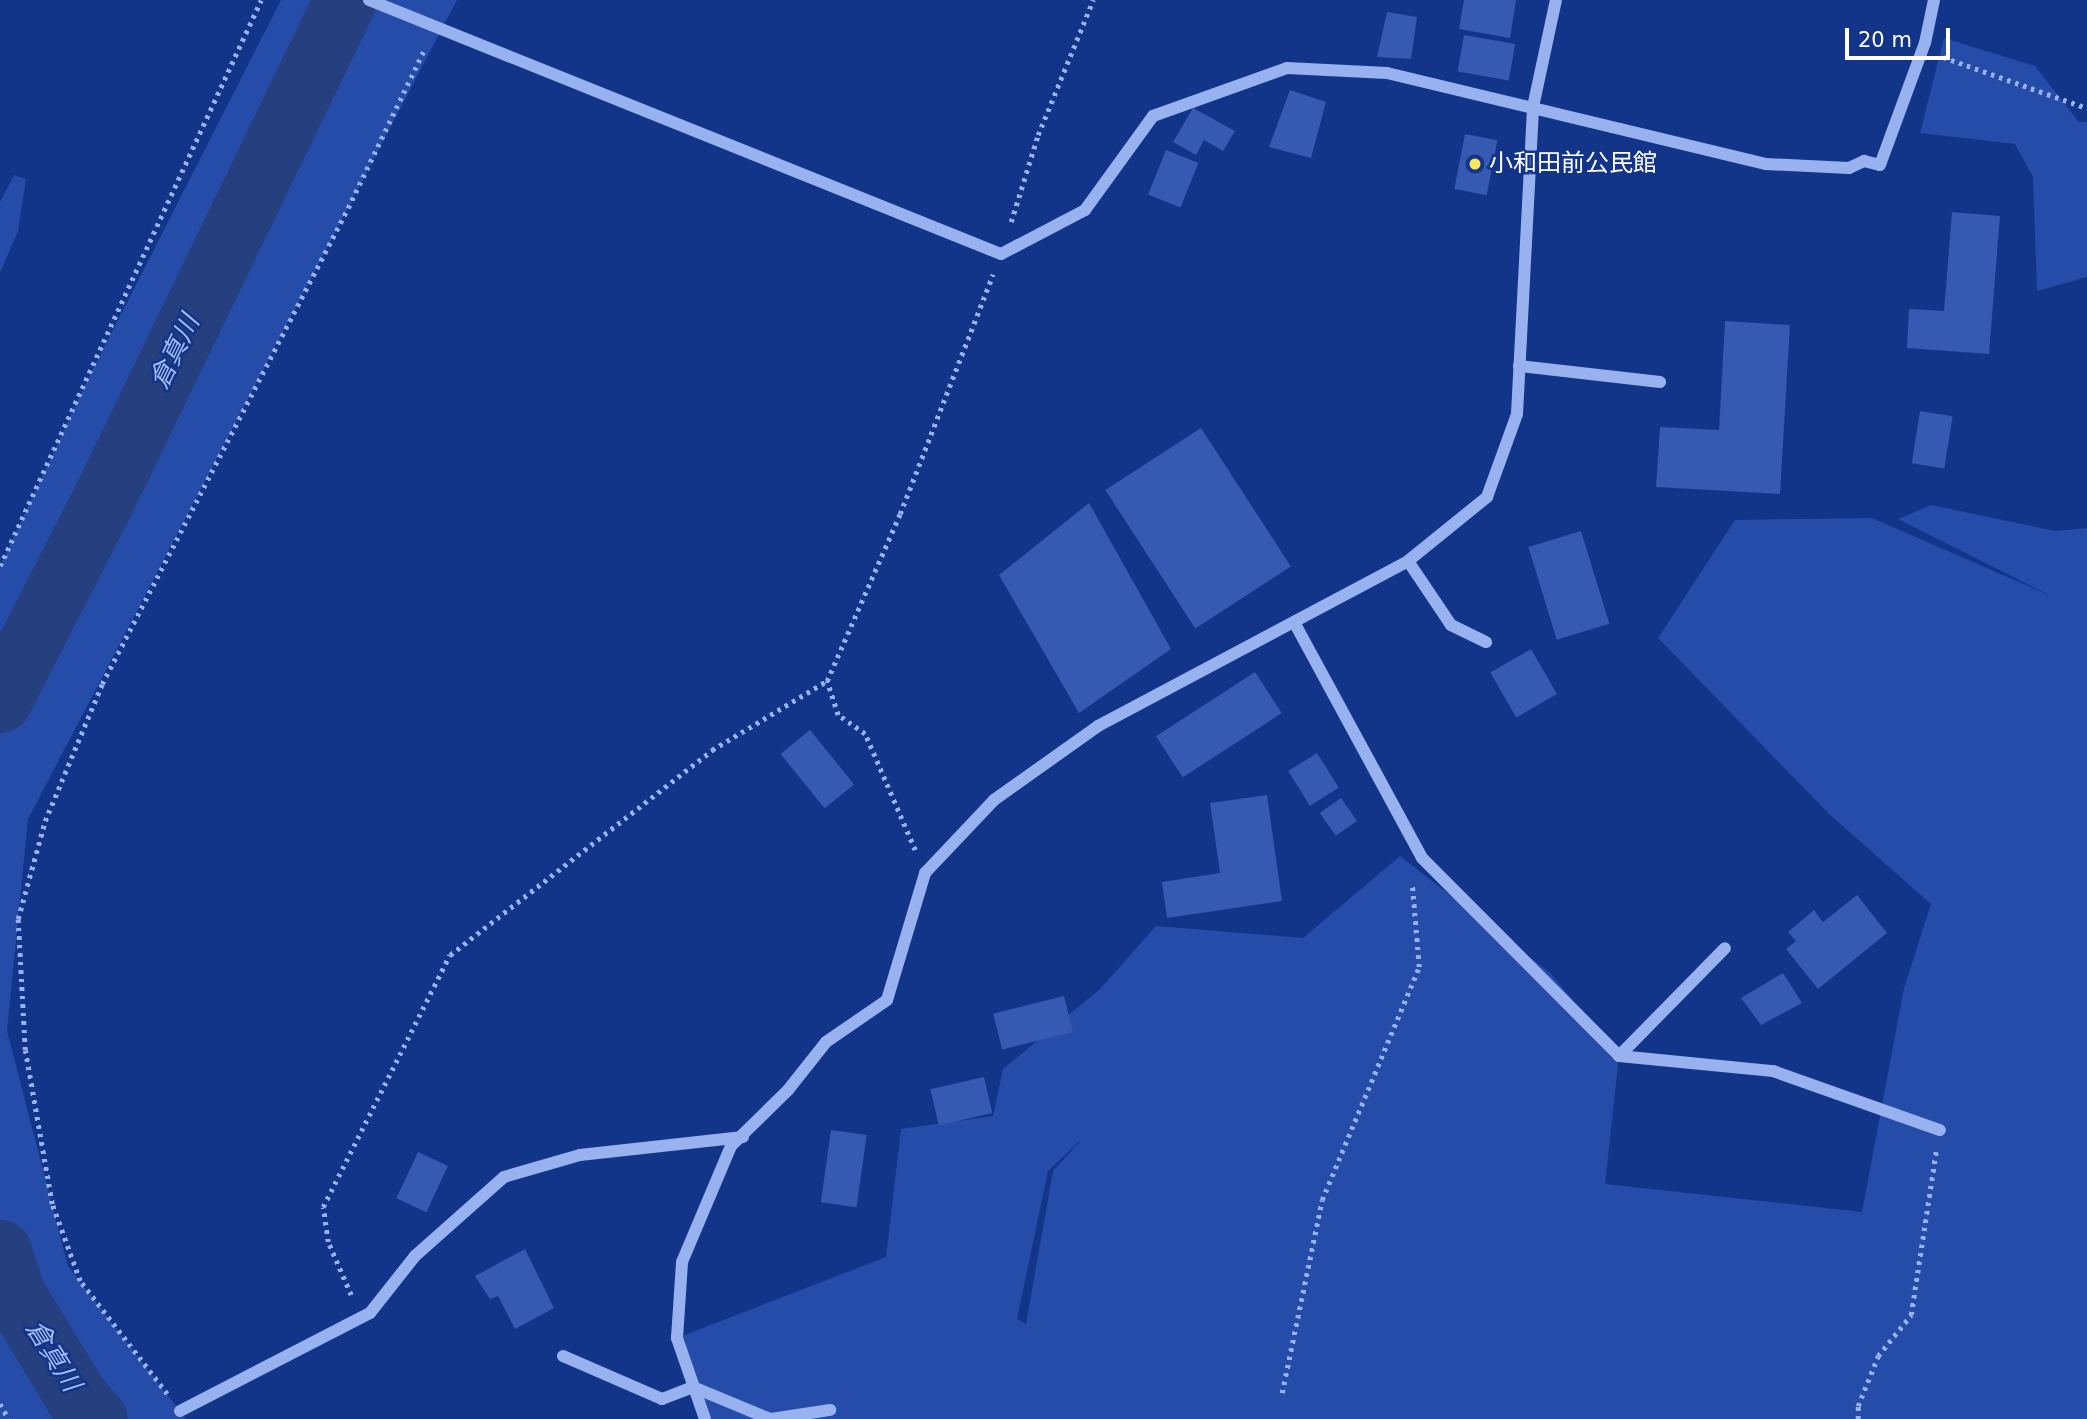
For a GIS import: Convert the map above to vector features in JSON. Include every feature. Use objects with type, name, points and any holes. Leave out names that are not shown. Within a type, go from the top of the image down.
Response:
[{"type":"street","points":[[369,0],[900,218],[1001,254],[1085,210],[1153,116],[1287,68],[1387,73],[1766,164],[1849,168],[1864,161],[1880,165],[1922,50],[1934,0]]},
{"type":"street","points":[[705,1419],[677,1338],[682,1262],[731,1146],[744,1137],[826,1042],[887,1000],[925,873],[994,800],[1098,726],[1408,561],[1487,497],[1517,414],[1533,107],[1556,0]]},
{"type":"street","points":[[1519,366],[1660,382]]},
{"type":"street","points":[[1408,561],[1451,625],[1486,642]]},
{"type":"street","points":[[1294,622],[1422,858],[1619,1056],[1773,1070],[1940,1130]]},
{"type":"street","points":[[1619,1056],[1725,948]]},
{"type":"street","points":[[180,1411],[370,1313],[415,1256],[504,1177],[580,1156],[744,1137]]},
{"type":"street","points":[[564,1356],[662,1399],[693,1387],[770,1419],[830,1410]]},
{"type":"path","points":[[0,566],[261,0]]},
{"type":"path","points":[[361,1317],[328,1242],[323,1207],[450,955],[712,750],[827,681],[900,514],[1001,254],[1038,135],[1093,0]]},
{"type":"path","points":[[180,1411],[80,1281],[52,1204],[25,1050],[18,919],[45,821],[102,684],[348,208],[435,26]]},
{"type":"path","points":[[1922,50],[2087,107]]},
{"type":"path","points":[[827,681],[838,715],[865,734],[925,873]]},
{"type":"path","points":[[1282,1393],[1322,1200],[1419,967],[1411,871]]},
{"type":"path","points":[[1858,1419],[1858,1405],[1878,1356],[1911,1315],[1940,1130]]},
{"type":"path","points":[[0,1404],[9,1419]]},
{"type":"shaded area","points":[[281,0],[457,0],[28,819],[7,1031],[68,1266],[186,1419],[0,1419],[0,566],[86,383]]},
{"type":"shaded area","points":[[1944,38],[2035,66],[2079,122],[2087,122],[2087,277],[2037,291],[2033,177],[2015,144],[1920,133]]},
{"type":"shaded area","points":[[14,175],[26,179],[18,231],[0,273],[0,202]]},
{"type":"shaded area","points":[[1931,505],[2055,531],[2087,528],[2087,1419],[705,1419],[677,1338],[886,1257],[901,1129],[993,1116],[1003,1069],[1100,989],[1156,926],[1303,938],[1400,856],[1550,973],[1619,1056],[1605,1184],[1862,1212],[1904,988],[1931,904],[1829,814],[1658,638],[1735,520],[1872,518],[2051,596],[1898,519]],"holes":[[[1083,1138],[1053,1171],[1026,1324],[1017,1319],[1048,1171]]]},
{"type":"water","points":[[0,1287],[108,1419],[76,1419],[0,1297]]},
{"type":"building","points":[[1464,0],[1516,0],[1510,38],[1459,29]]},
{"type":"building","points":[[1387,12],[1417,17],[1411,59],[1377,57]]},
{"type":"building","points":[[1464,35],[1515,44],[1509,80],[1458,71]]},
{"type":"building","points":[[1290,90],[1326,102],[1311,158],[1269,147]]},
{"type":"building","points":[[1193,108],[1235,131],[1223,151],[1204,140],[1196,155],[1173,142]]},
{"type":"building","name":"小和田前公民館","points":[[1465,134],[1497,140],[1487,195],[1454,189]]},
{"type":"building","points":[[1166,150],[1198,163],[1180,208],[1148,195]]},
{"type":"building","points":[[1952,212],[2000,216],[1989,354],[1907,348],[1909,309],[1944,311]]},
{"type":"building","points":[[1725,321],[1790,325],[1780,494],[1656,487],[1660,427],[1719,430]]},
{"type":"building","points":[[1920,411],[1953,416],[1944,469],[1912,463]]},
{"type":"building","points":[[1201,428],[1291,566],[1195,628],[1105,490]]},
{"type":"building","points":[[1089,503],[1171,649],[1079,713],[999,575]]},
{"type":"building","points":[[1581,531],[1609,624],[1557,640],[1528,547]]},
{"type":"building","points":[[1531,649],[1557,694],[1516,718],[1490,672]]},
{"type":"building","points":[[1255,672],[1282,713],[1183,777],[1156,736]]},
{"type":"building","points":[[810,730],[854,784],[825,808],[780,754]]},
{"type":"building","points":[[1317,753],[1339,788],[1310,806],[1288,771]]},
{"type":"building","points":[[1267,795],[1282,901],[1167,918],[1162,882],[1220,873],[1210,803]]},
{"type":"building","points":[[1341,798],[1357,821],[1336,836],[1320,813]]},
{"type":"building","points":[[1857,895],[1887,933],[1818,989],[1786,949],[1796,941],[1788,932],[1814,910],[1823,922]]},
{"type":"building","points":[[1783,973],[1802,1003],[1761,1025],[1741,998]]},
{"type":"building","points":[[1064,996],[1073,1032],[1002,1050],[993,1014]]},
{"type":"building","points":[[984,1077],[992,1113],[939,1125],[930,1089]]},
{"type":"building","points":[[831,1130],[867,1135],[856,1207],[821,1202]]},
{"type":"building","points":[[418,1152],[448,1166],[426,1212],[396,1198]]},
{"type":"building","points":[[525,1249],[554,1308],[515,1329],[498,1296],[490,1299],[475,1276]]},
{"type":"waterway","name":"倉真川","points":[[0,701],[100,506],[345,0]]},
{"type":"waterway","name":"倉真川","points":[[0,1251],[14,1294],[77,1398],[96,1419]]},
{"type":"place","name":"小和田前公民館","points":[[1475,164]]}]
